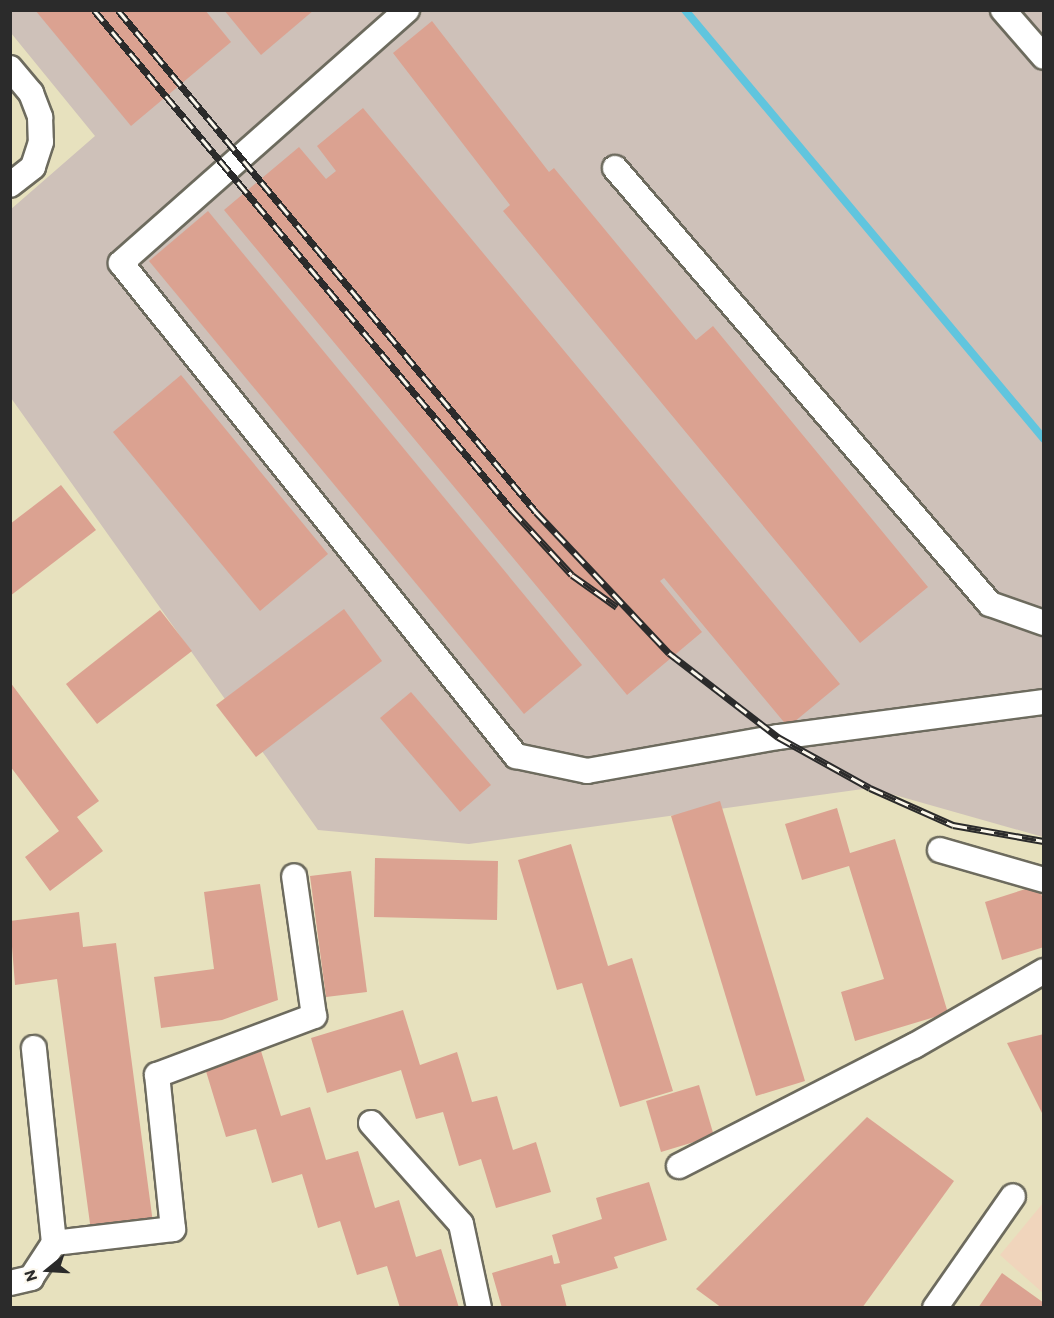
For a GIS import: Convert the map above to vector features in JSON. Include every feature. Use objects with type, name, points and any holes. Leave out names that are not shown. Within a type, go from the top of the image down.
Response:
[{"type":"street","points":[[407,10],[121,263],[516,756],[587,771],[778,737],[1044,702]]},
{"type":"street","points":[[1003,10],[1044,57]]},
{"type":"street","points":[[10,68],[31,93],[40,117],[41,142],[33,167],[10,185]]},
{"type":"street","points":[[615,168],[990,604],[1044,623]]},
{"type":"street","points":[[940,850],[1044,880]]},
{"type":"street","points":[[54,1243],[173,1229],[157,1076],[314,1016],[294,876]]},
{"type":"street","points":[[679,1166],[914,1046],[1044,970]]},
{"type":"street","points":[[10,1283],[31,1278],[54,1243],[34,1048]]},
{"type":"street","points":[[371,1124],[460,1224],[479,1308]]},
{"type":"street","points":[[935,1308],[1013,1196]]},
{"type":"shaded area","points":[[11,11],[1043,11],[1043,837],[870,788],[469,844],[318,830],[11,398],[10,210],[95,136],[11,33]]},
{"type":"shaded area","points":[[1043,1203],[1043,1293],[1000,1255]]},
{"type":"building","points":[[35,10],[205,10],[231,42],[131,126]]},
{"type":"building","points":[[224,10],[314,10],[261,55]]},
{"type":"building","points":[[432,21],[549,172],[554,168],[696,340],[713,326],[928,587],[860,643],[503,211],[510,205],[393,53]]},
{"type":"building","points":[[363,108],[840,684],[788,727],[664,578],[660,581],[702,632],[627,695],[224,210],[299,147],[326,179],[336,171],[317,146]]},
{"type":"building","points":[[208,211],[582,665],[524,714],[149,261]]},
{"type":"building","points":[[181,375],[328,554],[260,611],[113,432]]},
{"type":"building","points":[[61,485],[96,530],[10,596],[10,524]]},
{"type":"building","points":[[344,609],[382,661],[256,757],[216,705]]},
{"type":"building","points":[[160,610],[192,651],[97,724],[66,684]]},
{"type":"building","points":[[10,682],[99,801],[77,817],[103,851],[50,891],[25,857],[59,831],[10,766]]},
{"type":"building","points":[[411,692],[491,785],[460,812],[380,718]]},
{"type":"building","points":[[720,801],[805,1081],[756,1096],[671,816]]},
{"type":"building","points":[[837,808],[850,853],[895,839],[948,1013],[855,1041],[841,992],[884,979],[849,866],[802,880],[785,824]]},
{"type":"building","points":[[571,844],[608,966],[632,958],[673,1091],[620,1107],[582,983],[557,990],[518,860]]},
{"type":"building","points":[[375,858],[498,861],[497,920],[374,917]]},
{"type":"building","points":[[351,871],[367,992],[326,997],[310,876]]},
{"type":"building","points":[[260,884],[278,1000],[222,1020],[161,1028],[154,977],[214,969],[204,892]]},
{"type":"building","points":[[1038,885],[1044,902],[1044,947],[1002,960],[985,902]]},
{"type":"building","points":[[79,912],[83,947],[116,943],[153,1223],[91,1231],[57,979],[15,985],[10,921]]},
{"type":"building","points":[[403,1010],[420,1065],[457,1052],[472,1102],[497,1096],[513,1150],[536,1142],[551,1192],[496,1208],[481,1159],[459,1166],[443,1112],[416,1119],[401,1070],[327,1093],[311,1038]]},
{"type":"building","points":[[1044,1034],[1044,1117],[1007,1043]]},
{"type":"building","points":[[261,1051],[281,1116],[310,1107],[326,1160],[358,1151],[375,1208],[399,1200],[416,1257],[441,1249],[459,1308],[400,1308],[387,1266],[357,1275],[340,1221],[318,1228],[302,1174],[272,1183],[256,1129],[226,1137],[205,1068]]},
{"type":"building","points":[[699,1085],[714,1136],[661,1152],[646,1101]]},
{"type":"building","points":[[867,1117],[954,1181],[862,1308],[722,1308],[696,1289]]},
{"type":"building","points":[[649,1182],[667,1240],[614,1257],[618,1268],[561,1285],[567,1308],[502,1308],[492,1273],[552,1255],[554,1264],[560,1263],[552,1235],[602,1219],[596,1198]]},
{"type":"building","points":[[1002,1273],[1044,1303],[1041,1308],[978,1308]]},
{"type":"waterway","points":[[685,10],[1044,439]]},
{"type":"railway","points":[[94,10],[512,510],[572,575],[617,607]]},
{"type":"railway","points":[[118,10],[536,512],[669,653],[778,737],[870,788],[953,825],[1044,841]]}]
